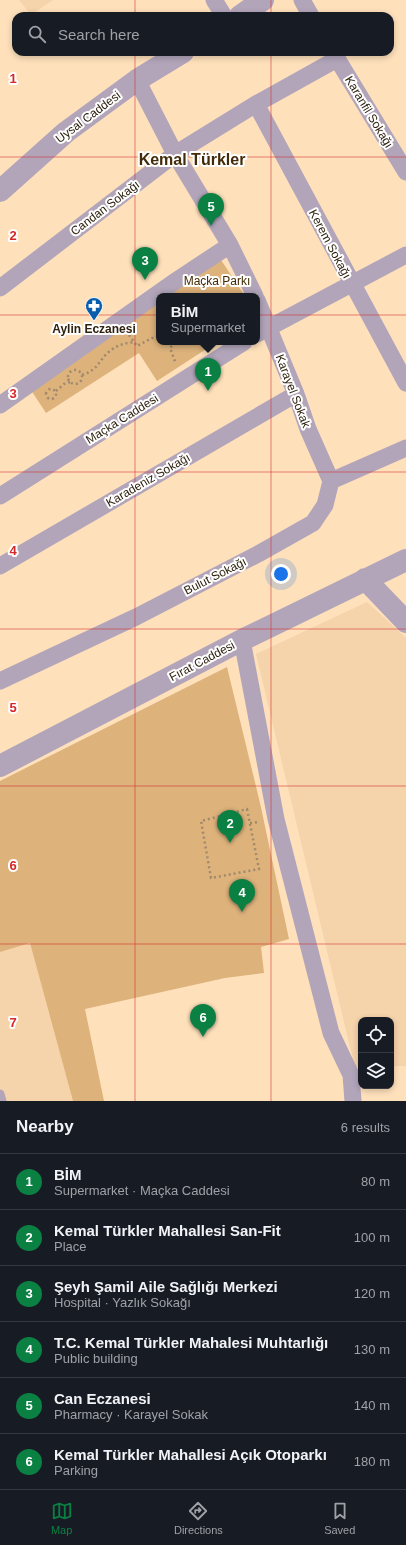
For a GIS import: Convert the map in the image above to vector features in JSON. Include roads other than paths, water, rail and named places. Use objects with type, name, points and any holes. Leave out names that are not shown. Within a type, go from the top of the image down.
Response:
[{"type":"street","points":[[214,0],[222,12]]},
{"type":"street","points":[[246,12],[263,0]]},
{"type":"street","points":[[302,0],[309,12]]},
{"type":"street","name":"Uysal Caddesi","points":[[0,190],[66,132],[137,80],[176,56]]},
{"type":"street","name":"Candan Sokağı","points":[[0,288],[175,154],[333,56]]},
{"type":"street","name":"Karanfil Sokağı","points":[[336,56],[406,172]]},
{"type":"street","points":[[137,80],[175,154],[230,245],[254,293]]},
{"type":"street","name":"Kerem Sokağı","points":[[256,104],[351,284],[406,383]]},
{"type":"street","points":[[158,293],[230,245]]},
{"type":"street","points":[[263,330],[406,255]]},
{"type":"street","points":[[0,405],[156,295]]},
{"type":"street","name":"Karayel Sokak","points":[[260,315],[263,330],[296,394],[308,429],[331,481]]},
{"type":"street","name":"Maçka Caddesi","points":[[0,496],[239,345]]},
{"type":"street","name":"Karadeniz Sokağı","points":[[0,566],[296,394]]},
{"type":"street","points":[[331,481],[406,448]]},
{"type":"street","name":"Bulut Sokağı","points":[[0,682],[136,617],[258,554],[313,523],[325,505],[331,481]]},
{"type":"street","name":"Fırat Caddesi","points":[[0,766],[242,640],[406,560]]},
{"type":"street","points":[[365,579],[406,622]]},
{"type":"street","points":[[242,640],[276,819],[332,1033],[351,1075],[353,1101]]},
{"type":"lane","points":[[0,1094],[2,1101]]},
{"type":"place","name":"Can Eczanesi","points":[[211,226]]},
{"type":"place","name":"Şeyh Şamil Aile Sağlığı Merkezi","points":[[145,280]]},
{"type":"place","name":"Aylin Eczanesi","points":[[94,321]]},
{"type":"place","name":"BİM","points":[[208,391]]},
{"type":"place","name":"Kemal Türkler Mahallesi San-Fit","points":[[230,843]]},
{"type":"place","name":"T.C. Kemal Türkler Mahalesi Muhtarlığı","points":[[242,912]]},
{"type":"place","name":"Kemal Türkler Mahallesi Açık Otoparkı","points":[[203,1037]]},
{"type":"district","name":"Kemal Türkler","points":[[192,159]]},
{"type":"park label","name":"Maçka Parkı","points":[[217,281]]}]
